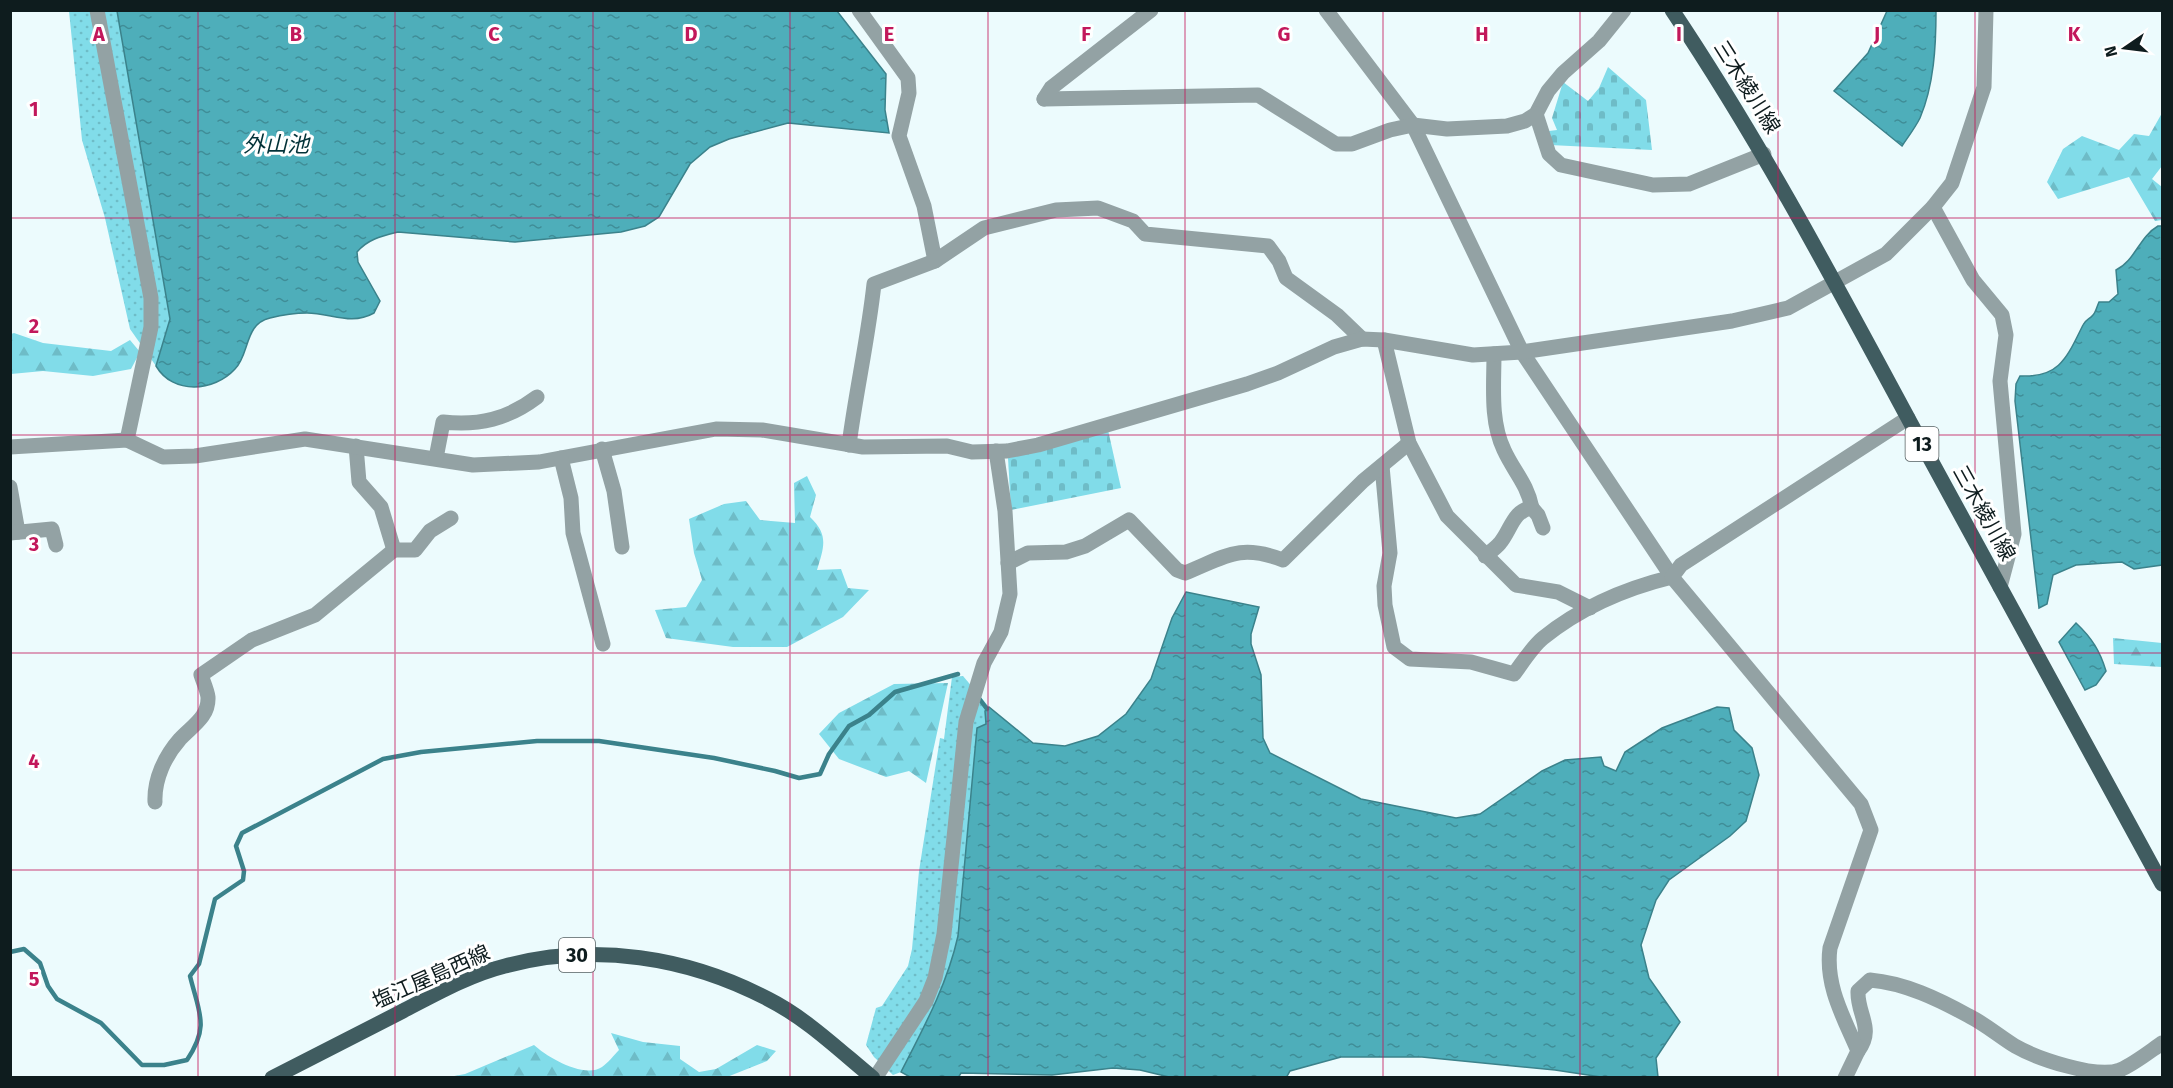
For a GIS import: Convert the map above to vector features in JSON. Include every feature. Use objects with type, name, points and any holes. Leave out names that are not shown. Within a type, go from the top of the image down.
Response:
[{"type":"main road","name":"三木綾川線","points":[[1671,10],[1726,91],[1837,283],[1908,418],[2163,884]]},
{"type":"main road","name":"塩江屋島西線","points":[[272,1077],[440,992],[505,966],[573,955],[643,957],[712,973],[771,1000],[824,1037],[874,1077]]},
{"type":"street","points":[[97,10],[151,298],[151,327],[127,440]]},
{"type":"street","points":[[859,10],[908,78],[909,93],[899,136],[924,206],[935,261]]},
{"type":"street","points":[[1152,10],[1051,88],[1044,99],[1258,95],[1335,144],[1352,144],[1389,130],[1413,125],[1447,129],[1507,126],[1526,121],[1536,114],[1548,91],[1563,73],[1599,41],[1624,10]]},
{"type":"street","points":[[1326,10],[1413,125],[1522,352],[1672,577],[1862,804],[1869,818],[1871,830],[1830,948],[1828,966],[1832,989],[1858,1051]]},
{"type":"street","points":[[10,447],[127,440],[163,457],[195,456],[304,439],[473,465],[539,462],[716,429],[762,430],[863,447],[947,446],[972,452],[996,451],[1038,446],[1247,384],[1334,347],[1362,339],[1384,340],[1473,355],[1494,354],[1522,352],[1732,321],[1788,308],[1837,283],[1886,254],[1933,207],[1952,183],[1981,99],[1984,87],[1986,10]]},
{"type":"street","points":[[1536,114],[1549,154],[1561,165],[1641,183],[1689,184],[1764,154]]},
{"type":"street","points":[[1933,207],[1973,279],[2002,315],[2006,335],[2000,381],[2014,534],[2000,587]]},
{"type":"street","points":[[849,445],[858,379],[866,351],[874,284],[935,261],[984,228],[1056,210],[1098,208],[1132,221],[1145,234],[1268,246],[1279,261],[1286,278],[1337,315],[1362,339]]},
{"type":"street","points":[[1384,340],[1409,443],[1447,516],[1516,585],[1558,592],[1590,608]]},
{"type":"street","points":[[1494,354],[1494,412],[1503,448],[1528,488],[1532,508],[1538,515],[1543,528]]},
{"type":"street","points":[[436,458],[443,422],[479,424],[510,415],[537,397]]},
{"type":"street","points":[[1382,466],[1390,553],[1384,586],[1385,605],[1394,647],[1410,658],[1432,662],[1471,662],[1514,674],[1542,639],[1590,608],[1637,585],[1672,577],[1681,565],[1908,418]]},
{"type":"street","points":[[1008,563],[1028,553],[1066,552],[1085,546],[1129,520],[1177,570],[1185,573],[1225,555],[1245,550],[1282,560],[1363,481],[1409,443]]},
{"type":"street","points":[[356,446],[359,482],[381,507],[394,550]]},
{"type":"street","points":[[602,449],[614,491],[622,547]]},
{"type":"street","points":[[874,1077],[926,1001],[935,978],[944,934],[966,722],[984,663],[1001,632],[1010,594],[1005,511],[996,451]]},
{"type":"street","points":[[561,458],[571,498],[573,533],[603,644]]},
{"type":"street","points":[[10,487],[14,533],[52,529],[56,545]]},
{"type":"street","points":[[1485,556],[1500,543],[1518,513],[1532,508]]},
{"type":"street","points":[[155,802],[154,788],[162,766],[181,738],[200,722],[208,698],[201,675],[252,640],[315,615],[394,550],[415,550],[430,531],[451,518]]},
{"type":"street","points":[[1845,1077],[1866,1040],[1866,1026],[1857,1001],[1857,990],[1870,980],[1893,982],[1932,998],[1971,1017],[2017,1047],[2049,1060],[2101,1073],[2120,1070],[2163,1043]]},
{"type":"green space","points":[[69,11],[117,11],[170,319],[156,366],[130,329],[105,218],[82,140]]},
{"type":"green space","points":[[1608,67],[1646,100],[1652,150],[1550,145],[1549,131],[1557,130],[1552,118],[1563,82],[1588,101],[1599,88]]},
{"type":"green space","points":[[2162,113],[2162,166],[2152,179],[2162,187],[2162,220],[2155,221],[2129,177],[2058,199],[2047,182],[2063,149],[2082,136],[2119,150],[2134,134],[2149,136]]},
{"type":"green space","points":[[11,334],[43,343],[111,351],[130,340],[140,352],[131,369],[93,376],[43,371],[11,374]]},
{"type":"green space","points":[[1108,430],[1121,488],[1011,510],[1008,458]]},
{"type":"green space","points":[[807,476],[816,495],[810,517],[820,530],[823,542],[817,570],[841,569],[848,588],[869,590],[843,617],[787,647],[733,647],[666,638],[655,610],[686,607],[702,580],[694,553],[689,519],[724,504],[746,501],[760,520],[795,523],[794,483]]},
{"type":"green space","points":[[2113,638],[2162,643],[2162,667],[2114,664]]},
{"type":"green space","points":[[963,676],[989,707],[985,711],[986,724],[977,728],[958,936],[952,964],[941,995],[901,1072],[893,1075],[874,1057],[866,1045],[876,1008],[882,1006],[908,966],[912,949],[919,871],[940,738],[944,739],[952,677]]},
{"type":"green space","points":[[948,683],[926,783],[909,771],[886,777],[839,759],[819,734],[839,713],[894,684]]},
{"type":"green space","points":[[611,1033],[643,1042],[680,1046],[680,1059],[699,1072],[716,1069],[757,1045],[776,1051],[767,1061],[727,1077],[449,1077],[465,1074],[534,1045],[566,1065],[594,1070],[602,1067],[619,1050]]},
{"type":"water","name":"外山池","points":[[117,11],[837,11],[886,74],[885,110],[889,133],[788,123],[729,139],[710,147],[690,164],[659,217],[645,226],[621,232],[515,242],[398,232],[381,237],[366,244],[357,252],[358,262],[380,301],[374,313],[366,317],[349,319],[307,313],[288,314],[262,321],[251,333],[240,363],[226,377],[205,386],[183,386],[163,375],[156,366],[170,319]]},
{"type":"water","points":[[1887,11],[1936,11],[1935,52],[1925,105],[1914,129],[1902,146],[1834,91],[1868,53]]},
{"type":"water","points":[[2158,226],[2162,226],[2162,565],[2134,569],[2122,562],[2076,565],[2053,575],[2047,604],[2039,608],[2015,401],[2016,384],[2020,376],[2044,373],[2053,369],[2067,356],[2084,323],[2094,314],[2099,302],[2109,302],[2118,294],[2116,270],[2128,261],[2146,236]]},
{"type":"water","points":[[1186,592],[1259,607],[1251,634],[1251,644],[1261,675],[1263,738],[1270,753],[1361,799],[1456,818],[1480,814],[1542,771],[1565,760],[1601,757],[1604,766],[1616,771],[1625,752],[1662,728],[1717,707],[1729,708],[1734,730],[1752,748],[1759,775],[1746,821],[1730,836],[1669,880],[1656,900],[1641,945],[1649,978],[1680,1022],[1656,1058],[1658,1077],[1601,1077],[1555,1070],[1422,1057],[1341,1057],[1290,1071],[1286,1078],[1169,1077],[1140,1070],[1113,1068],[1052,1075],[961,1073],[958,1078],[910,1077],[901,1072],[941,989],[958,936],[977,728],[986,724],[985,711],[989,707],[1033,743],[1065,746],[1098,736],[1126,714],[1151,679],[1172,618]]},
{"type":"water","points":[[2076,623],[2095,645],[2106,671],[2096,685],[2085,690],[2059,642]]},
{"type":"waterway","points":[[10,952],[24,949],[40,963],[48,986],[57,999],[101,1023],[142,1065],[164,1065],[187,1060],[194,1048],[200,1028],[199,1010],[190,976],[199,964],[215,899],[243,880],[244,871],[236,846],[242,833],[383,759],[421,752],[537,741],[599,741],[714,758],[799,778],[820,774],[829,754],[849,726],[869,715],[895,692],[958,674]]},
{"type":"waterway","points":[[978,697],[987,709]]}]
